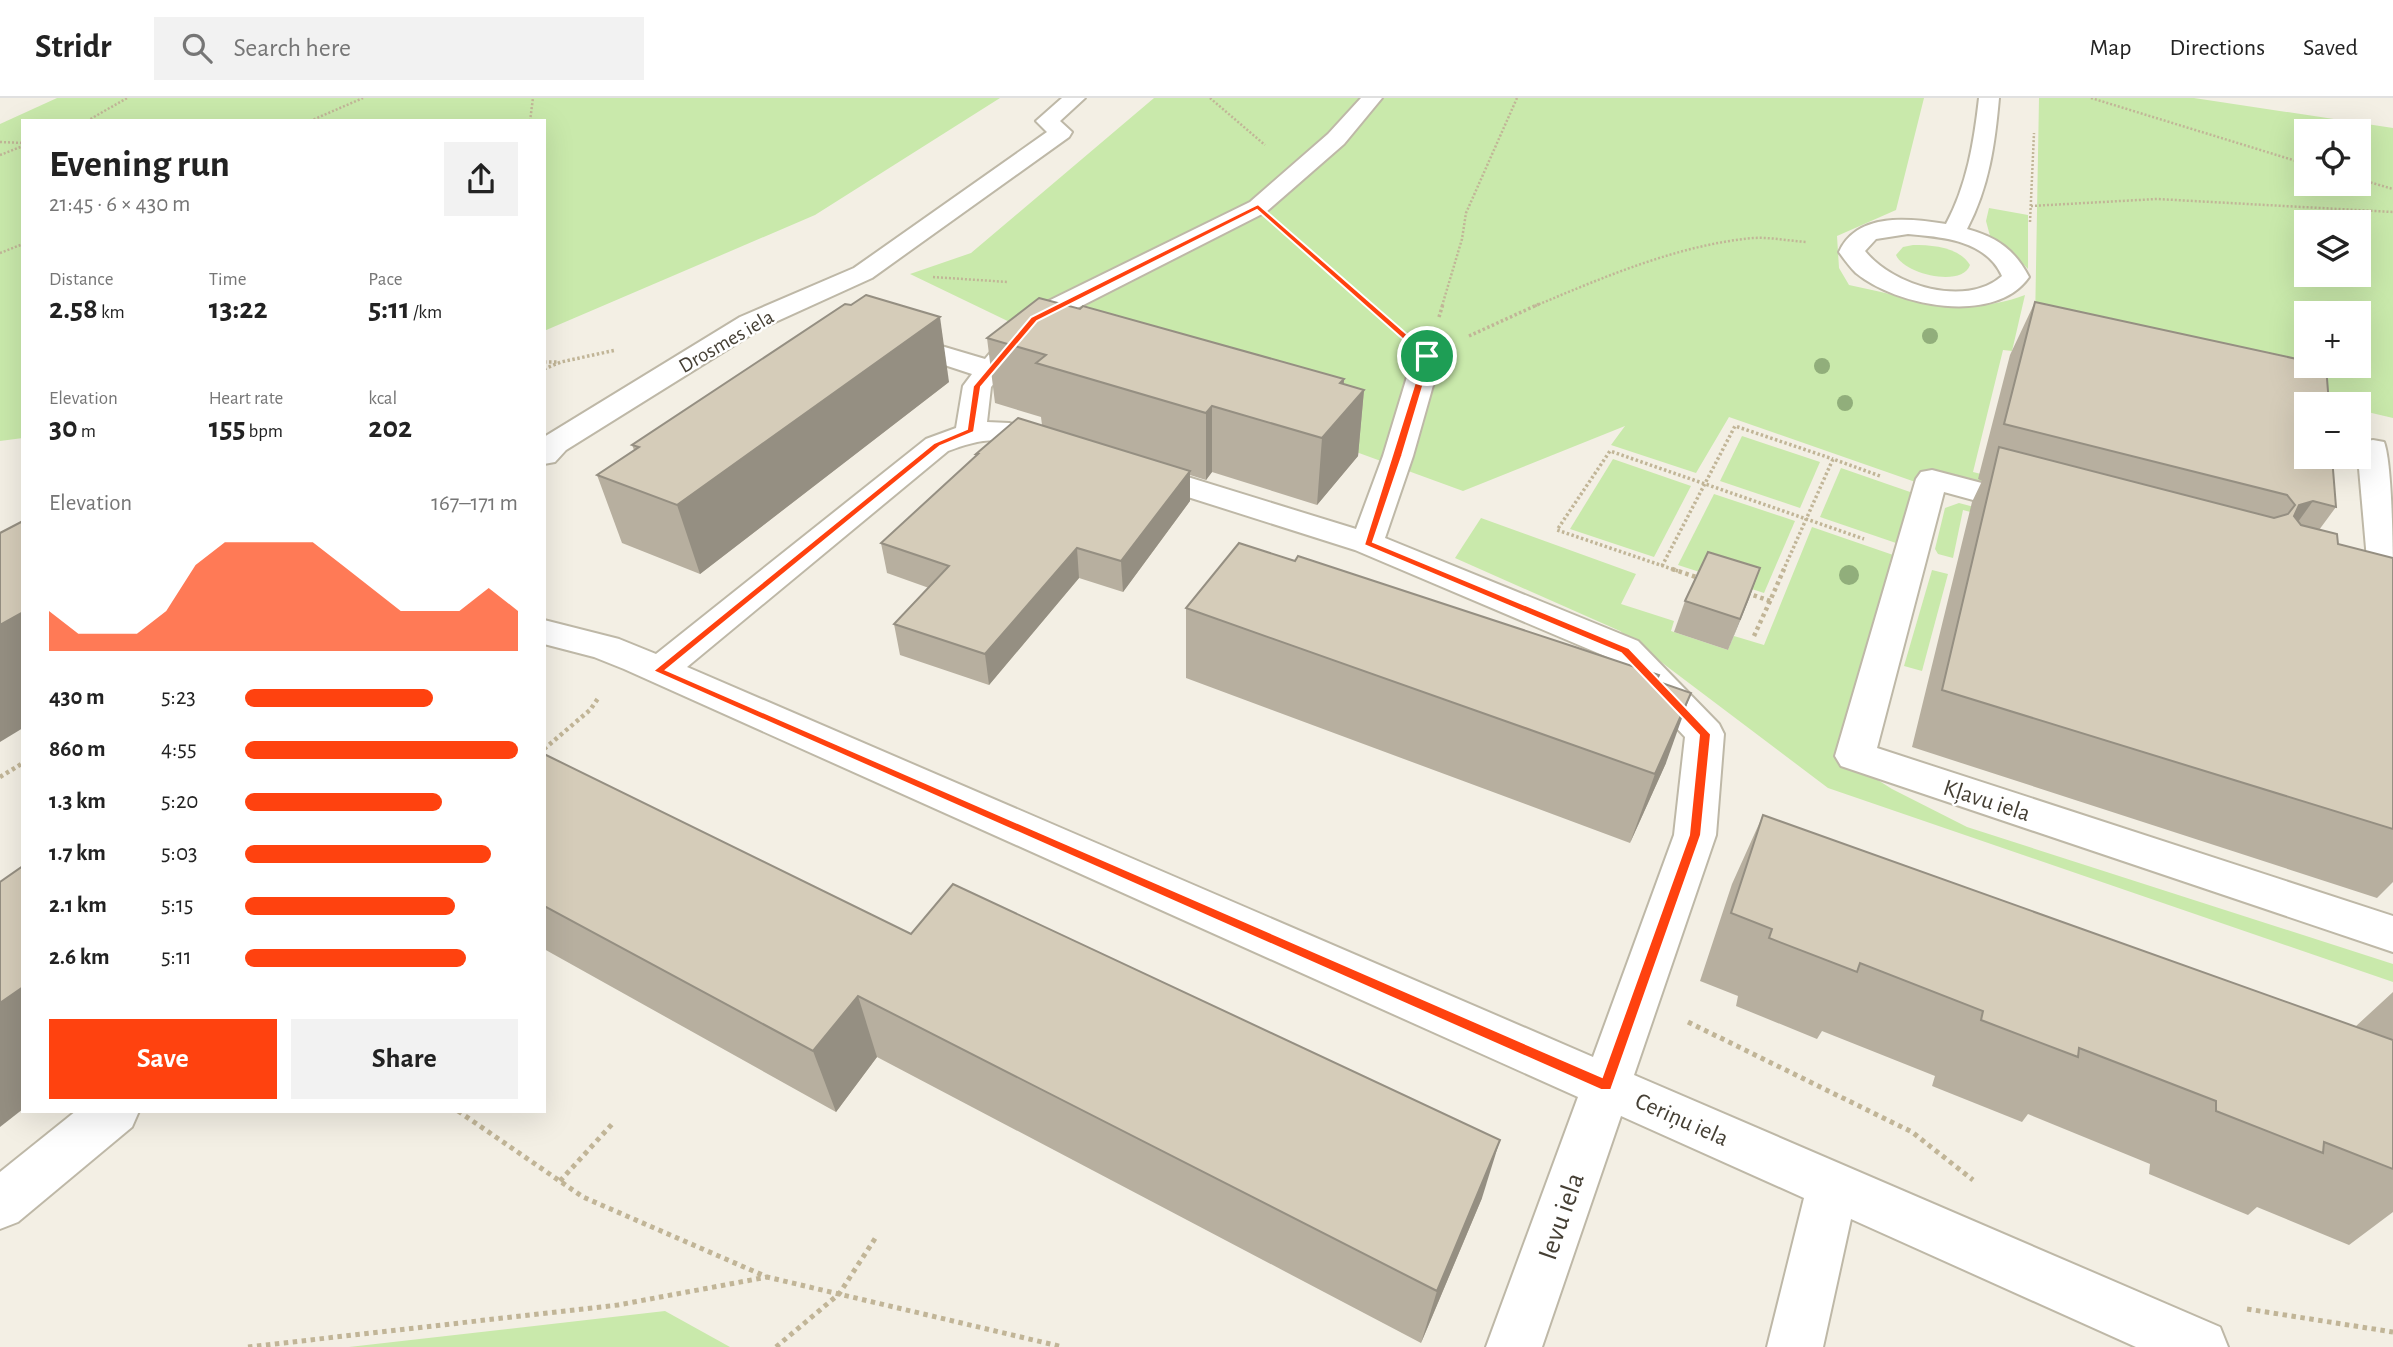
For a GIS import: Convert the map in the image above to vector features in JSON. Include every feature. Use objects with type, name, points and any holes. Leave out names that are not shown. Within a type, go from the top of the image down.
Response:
[{"type":"street","name":"Drosmes iela","points":[[546,453],[555,444],[750,323],[863,273],[1061,132],[1047,121],[1075,98]]},
{"type":"street","points":[[648,666],[937,444],[971,430],[977,386],[1034,319],[1258,206],[1336,139],[1372,98]]},
{"type":"street","points":[[1953,233],[1971,199],[1983,162],[1989,98]]},
{"type":"street","points":[[1908,227],[1953,233],[1984,244],[2002,254],[2013,266],[2016,277],[2010,287],[1995,294],[1973,298],[1920,293],[1872,275],[1858,263],[1852,252],[1854,245],[1866,233],[1885,228],[1908,227]]},
{"type":"street","points":[[921,348],[990,370]]},
{"type":"street","points":[[1367,543],[1398,456],[1427,356]]},
{"type":"street","name":"Ievu iela","points":[[971,430],[1009,431],[1367,543],[1625,650],[1705,734],[1695,835],[1514,1347]]},
{"type":"street","points":[[2373,449],[2385,571],[2382,596]]},
{"type":"street","points":[[1930,486],[2057,513]]},
{"type":"street","name":"Kļavu iela","points":[[1930,486],[1855,756],[2393,934]]},
{"type":"street","name":"Ceriņu iela","points":[[546,633],[607,648],[2200,1347]]},
{"type":"street","points":[[0,1204],[112,1113]]},
{"type":"street","points":[[1795,1347],[1833,1185]]},
{"type":"path","points":[[90,119],[127,98]]},
{"type":"path","points":[[315,119],[363,98]]},
{"type":"path","points":[[530,119],[533,98]]},
{"type":"path","points":[[1210,98],[1275,154],[1281,186]]},
{"type":"path","points":[[1427,356],[1462,239],[1466,213],[1517,98]]},
{"type":"path","points":[[2091,98],[2294,160]]},
{"type":"path","points":[[2030,232],[2034,125]]},
{"type":"path","points":[[0,142],[21,144]]},
{"type":"path","points":[[0,155],[21,145]]},
{"type":"path","points":[[2371,183],[2393,190]]},
{"type":"path","points":[[2031,206],[2157,199],[2393,212]]},
{"type":"path","points":[[1258,206],[1427,356]]},
{"type":"path","points":[[1427,356],[1521,311],[1667,257],[1750,238],[1854,245]]},
{"type":"path","points":[[0,253],[21,245]]},
{"type":"path","points":[[863,273],[1012,282]]},
{"type":"path","points":[[546,362],[561,362]]},
{"type":"path","points":[[1662,566],[1735,426],[1833,459],[1930,486]]},
{"type":"path","points":[[1710,581],[1557,530],[1610,452],[1911,555]]},
{"type":"path","points":[[1754,636],[1833,459]]},
{"type":"path","points":[[1746,593],[1770,601]]},
{"type":"path","points":[[546,747],[590,710],[604,690],[648,666]]},
{"type":"path","points":[[0,777],[21,764]]},
{"type":"path","points":[[1637,997],[1912,1132],[1976,1182]]},
{"type":"path","points":[[461,1113],[583,1197],[767,1277],[1063,1347]]},
{"type":"path","points":[[560,1181],[614,1122]]},
{"type":"path","points":[[776,1347],[839,1294],[876,1237]]},
{"type":"path","points":[[249,1347],[618,1305],[767,1277]]},
{"type":"path","points":[[2238,1308],[2393,1332]]},
{"type":"green space","points":[[57,98],[1000,98],[815,215],[546,330],[546,119],[21,119],[21,438],[0,441],[0,124]]},
{"type":"green space","points":[[1154,98],[1924,98],[1896,210],[1837,236],[1839,268],[1849,285],[1915,300],[1981,305],[2025,295],[2012,351],[2003,350],[1973,472],[1997,478],[1994,490],[1924,485],[1729,417],[1696,473],[1611,445],[1625,426],[1463,491],[1041,337],[910,274],[971,253]]},
{"type":"green space","points":[[2039,98],[2194,98],[2333,119],[2294,119],[2294,196],[2371,196],[2371,125],[2393,128],[2393,418],[2371,413],[2371,392],[2294,392],[2035,324]]},
{"type":"green space","points":[[1989,208],[2028,215],[2028,269],[2010,250],[1990,236],[1986,221]]},
{"type":"green space","points":[[1913,245],[1952,251],[1970,265],[1965,272],[1956,276],[1921,273],[1901,262],[1896,255],[1903,247]]},
{"type":"green space","points":[[1742,436],[1820,462],[1800,508],[1720,481]]},
{"type":"green space","points":[[1613,459],[1691,486],[1654,557],[1570,529]]},
{"type":"green space","points":[[1841,468],[1913,493],[1896,543],[1820,517]]},
{"type":"green space","points":[[1714,494],[1795,521],[1764,593],[1678,565]]},
{"type":"green space","points":[[1959,503],[2132,549],[2132,555],[1963,510],[1953,558],[1938,554],[1935,549],[1945,508]]},
{"type":"green space","points":[[1481,518],[1636,574],[1621,604],[1674,621],[1671,631],[1728,650],[1734,636],[1764,645],[1812,527],[1899,557],[1835,753],[1892,789],[1967,827],[2393,964],[2393,982],[1828,788],[1620,631],[1455,558]]},
{"type":"green space","points":[[1932,570],[1948,574],[1922,671],[1904,666]]},
{"type":"green space","points":[[665,1311],[730,1347],[349,1347]]},
{"type":"building","points":[[866,295],[940,317],[677,505],[597,475],[639,447],[632,445],[845,304],[851,305]]},
{"type":"building","points":[[1039,298],[1080,309],[1083,306],[1344,379],[1340,383],[1364,390],[1322,438],[1212,406],[1206,413],[1036,363],[1046,355],[987,338]]},
{"type":"building","points":[[2035,302],[2294,358],[2294,378],[2327,378],[2328,392],[2294,392],[2294,469],[2333,469],[2336,507],[2313,501],[2299,505],[2294,516],[2301,525],[2337,534],[2338,544],[2393,558],[2393,829],[1942,690],[1999,447],[2274,518],[2288,514],[2295,505],[2287,495],[2004,424]]},
{"type":"building","points":[[1018,418],[1190,471],[1121,561],[1077,548],[985,654],[894,624],[949,566],[881,543]]},
{"type":"building","points":[[21,522],[21,613],[0,625],[0,533]]},
{"type":"building","points":[[1239,543],[1295,561],[1298,556],[1575,647],[1659,675],[1656,681],[1691,693],[1655,774],[1186,608]]},
{"type":"building","points":[[1708,552],[1760,568],[1740,619],[1685,601]]},
{"type":"building","points":[[546,755],[911,934],[953,884],[1500,1140],[1437,1291],[858,996],[813,1051],[546,907]]},
{"type":"building","points":[[1763,815],[2393,1040],[2393,1169],[2324,1142],[2323,1153],[2216,1111],[2216,1101],[2079,1048],[2078,1057],[1981,1020],[1983,1011],[1860,963],[1857,972],[1769,938],[1772,929],[1731,913]]},
{"type":"building","points":[[21,867],[21,988],[0,1003],[0,882]]},
{"type":"route","points":[[1258,206],[1427,356],[1398,456],[1367,543],[1625,650],[1705,734],[1695,835],[1606,1085],[658,671],[937,444],[971,430],[977,386],[1034,319],[1258,206]]}]
